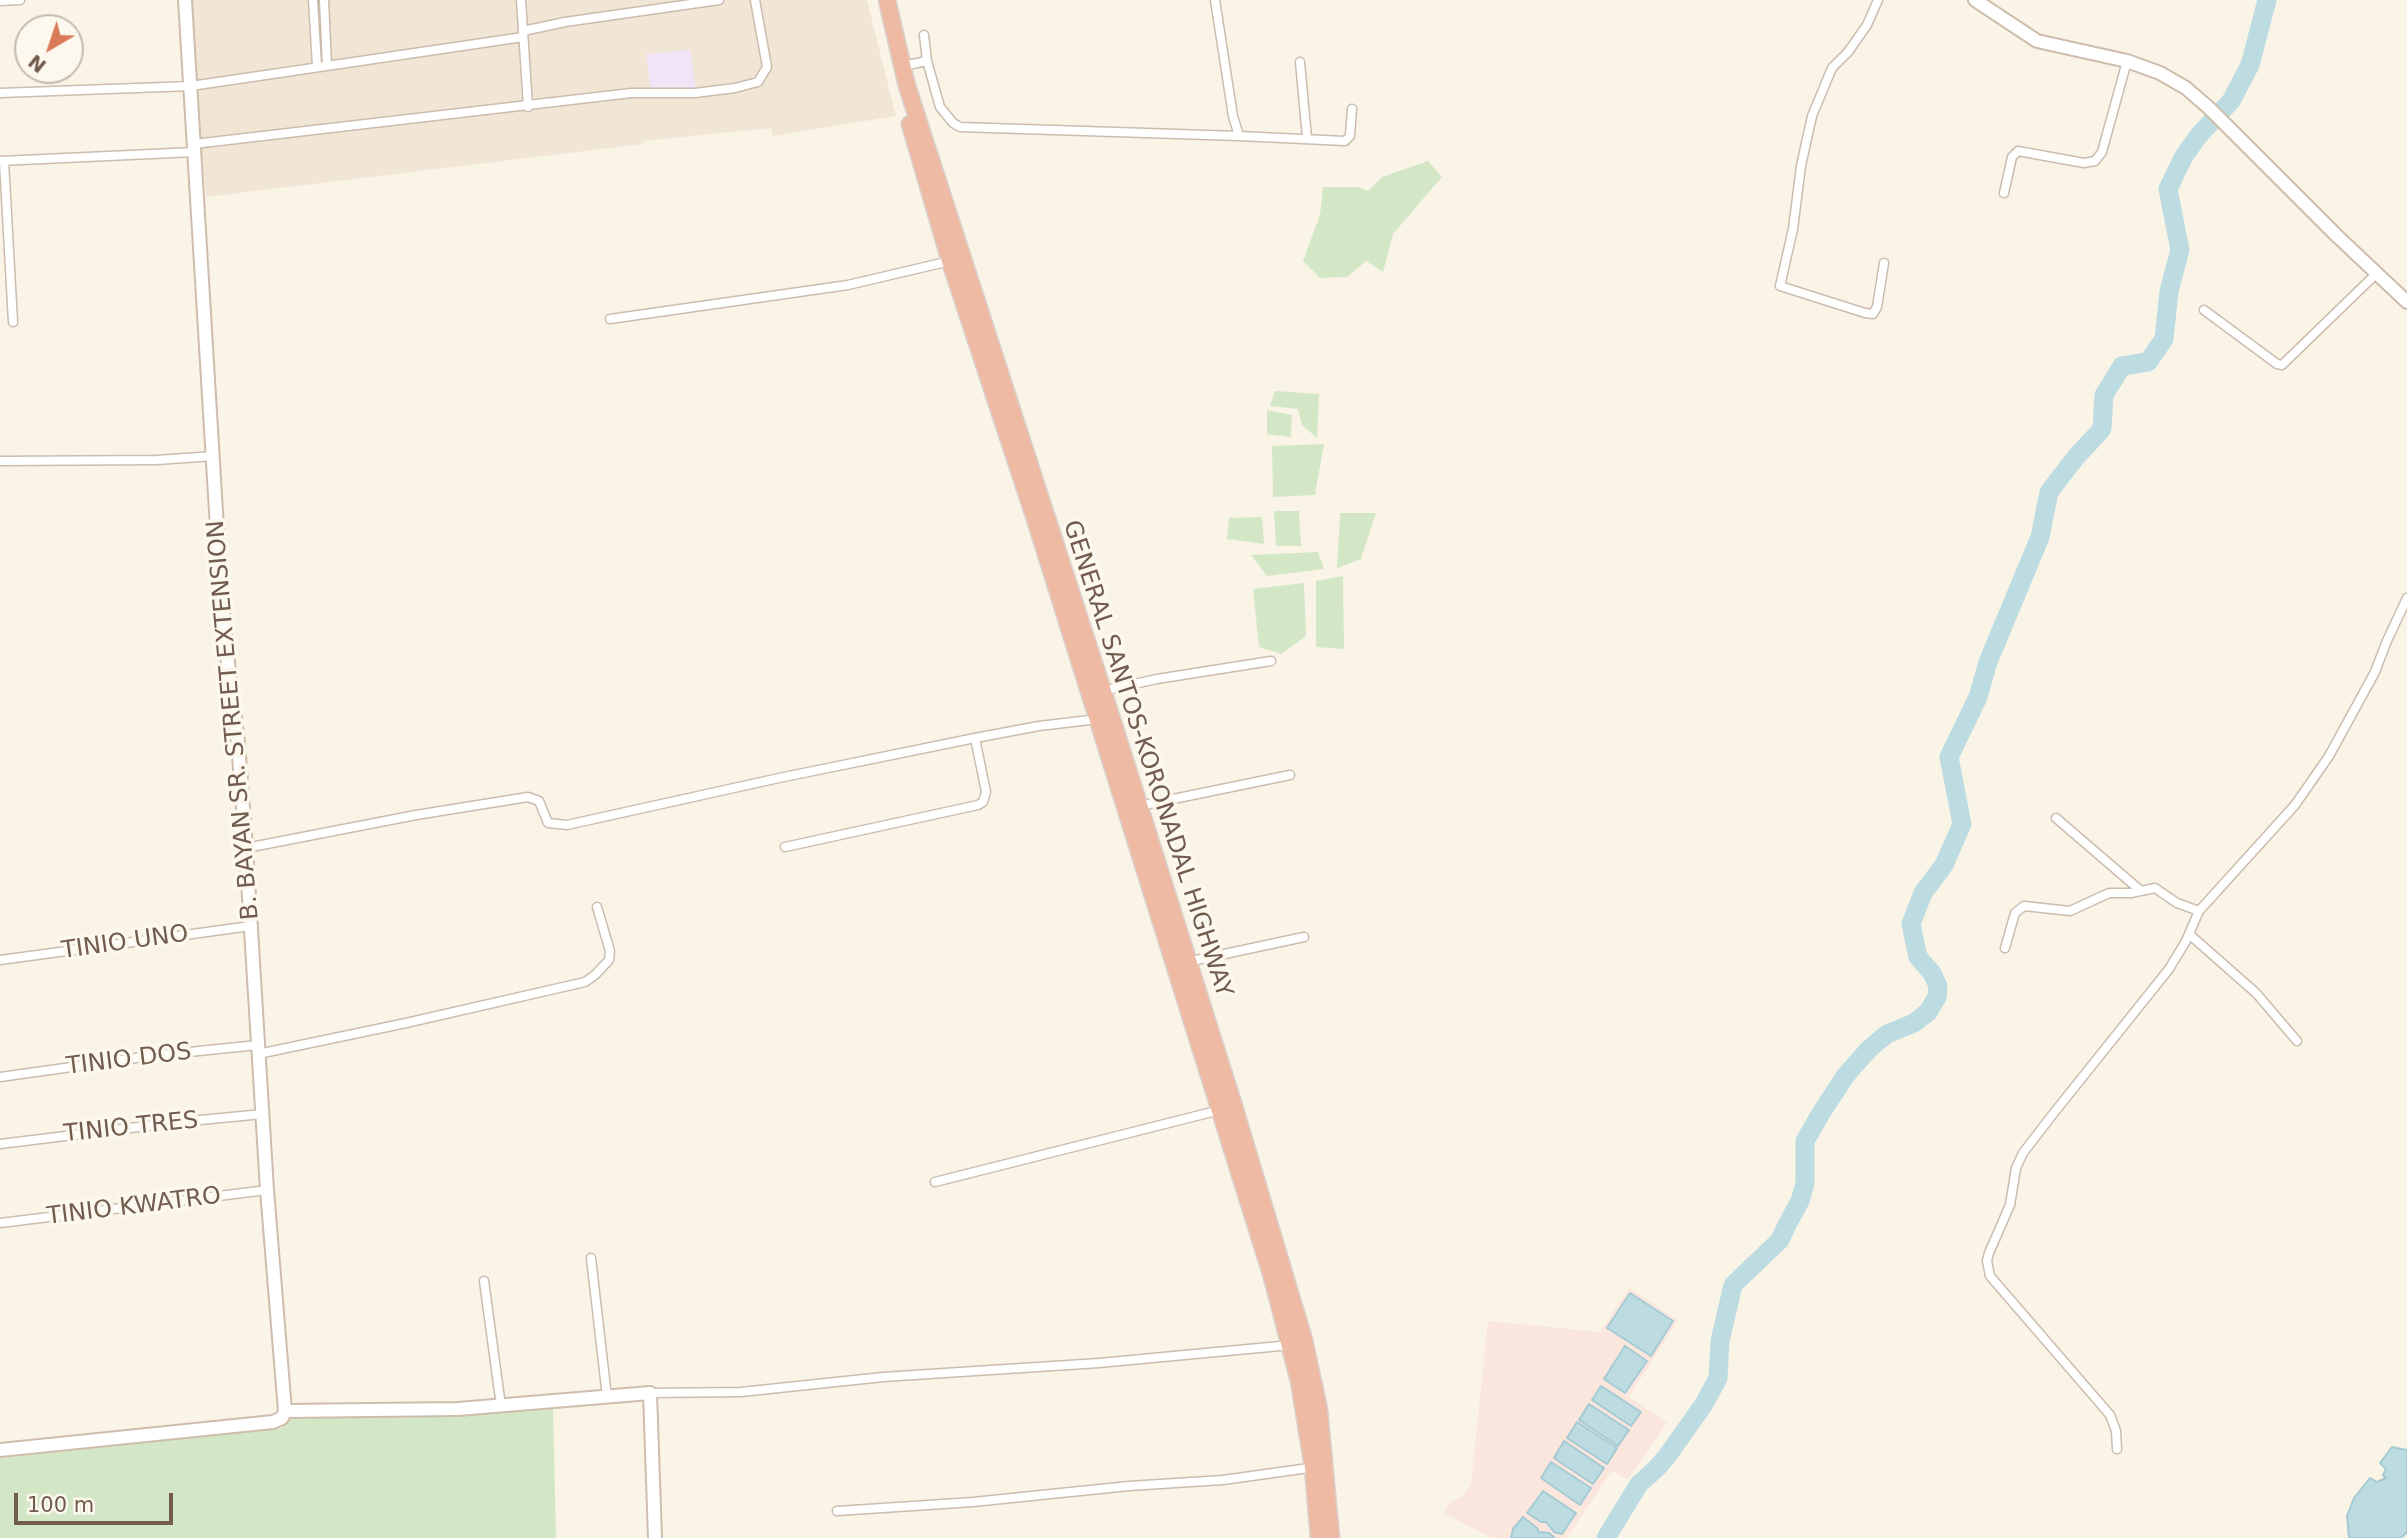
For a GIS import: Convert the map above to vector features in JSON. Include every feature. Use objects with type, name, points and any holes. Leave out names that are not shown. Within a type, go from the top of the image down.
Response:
[{"type":"highway","name":"GENERAL SANTOS-KORONADAL HIGHWAY","points":[[877,0],[899,89],[950,261],[1096,694]]},
{"type":"highway","name":"GENERAL SANTOS-KORONADAL HIGHWAY","points":[[887,0],[907,86],[1103,716],[1220,1110],[1278,1276],[1304,1340],[1317,1398],[1319,1538]]},
{"type":"highway","name":"GENERAL SANTOS-KORONADAL HIGHWAY","points":[[1103,716],[1139,806],[1233,1102],[1278,1276],[1319,1467],[1331,1538]]},
{"type":"street","points":[[0,1],[20,0]]},
{"type":"street","name":"B. BAYAN SR. STREET EXTENSION","points":[[185,0],[226,647],[238,743],[267,1190],[285,1411]]},
{"type":"street","points":[[313,0],[317,66]]},
{"type":"street","points":[[324,0],[327,65]]},
{"type":"street","points":[[521,0],[528,107]]},
{"type":"street","points":[[0,93],[191,86],[523,34],[565,22],[719,0]]},
{"type":"street","points":[[13,322],[2,161],[195,148],[631,93],[695,93],[758,82],[767,67],[755,0]]},
{"type":"street","points":[[1215,0],[1233,116],[1240,136]]},
{"type":"street","points":[[1878,0],[1867,25],[1848,52],[1832,68],[1812,116],[1801,166],[1793,229],[1780,286],[1873,314],[1877,307],[1884,263]]},
{"type":"street","points":[[1975,0],[2037,41],[2127,61],[2175,81],[2209,108],[2407,302]]},
{"type":"street","points":[[924,35],[927,61],[940,107],[953,123],[960,127],[982,130],[1347,140],[1350,136],[1352,108]]},
{"type":"street","points":[[903,66],[927,61]]},
{"type":"street","points":[[2004,193],[2012,157],[2018,151],[2084,163],[2095,161],[2102,152],[2127,61]]},
{"type":"street","points":[[1300,62],[1307,138]]},
{"type":"street","points":[[610,319],[848,285],[950,261]]},
{"type":"street","points":[[2204,310],[2282,365],[2377,273]]},
{"type":"street","points":[[0,461],[157,460],[214,456]]},
{"type":"street","points":[[2117,1449],[2116,1431],[2110,1415],[1990,1276],[1987,1261],[2010,1205],[2019,1160],[2169,968],[2199,911],[2295,805],[2337,745],[2375,672],[2407,598]]},
{"type":"street","points":[[1096,694],[1157,679],[1272,662]]},
{"type":"street","points":[[246,848],[416,815],[528,797],[539,801],[548,823],[567,825],[975,738],[1103,716]]},
{"type":"street","points":[[785,847],[978,805],[986,792],[975,738]]},
{"type":"street","points":[[1139,806],[1290,775]]},
{"type":"street","points":[[2056,818],[2141,891]]},
{"type":"street","points":[[2005,948],[2015,913],[2024,905],[2070,911],[2109,893],[2158,889],[2177,903],[2199,911]]},
{"type":"street","name":"TINIO DOS","points":[[0,1077],[150,1056],[258,1049],[406,1023],[584,982],[609,960],[610,951],[597,907]]},
{"type":"street","name":"TINIO UNO","points":[[0,960],[251,926]]},
{"type":"street","points":[[2189,934],[2256,993],[2297,1041]]},
{"type":"street","points":[[1187,962],[1304,937]]},
{"type":"street","points":[[935,1182],[1220,1110]]},
{"type":"street","name":"TINIO TRES","points":[[0,1144],[165,1123],[263,1114]]},
{"type":"street","name":"TINIO KWATRO","points":[[0,1223],[267,1190]]},
{"type":"street","points":[[591,1258],[607,1397]]},
{"type":"street","points":[[484,1281],[501,1406]]},
{"type":"street","points":[[0,1450],[273,1422],[282,1418],[285,1411],[501,1406],[650,1393],[741,1392],[883,1377],[1100,1363],[1291,1345]]},
{"type":"street","points":[[650,1393],[655,1538]]},
{"type":"street","points":[[837,1511],[1223,1480],[1319,1467]]},
{"type":"shaded area","points":[[189,0],[867,0],[896,116],[773,136],[771,128],[643,141],[643,144],[206,197]]},
{"type":"shaded area","points":[[690,50],[696,90],[652,96],[646,54]]},
{"type":"shaded area","points":[[1629,1288],[1678,1320],[1629,1397],[1667,1423],[1628,1480],[1612,1470],[1567,1538],[1492,1538],[1444,1513],[1450,1502],[1461,1498],[1471,1485],[1488,1321],[1600,1332]]},
{"type":"green space","points":[[1428,161],[1442,177],[1393,234],[1383,272],[1366,261],[1347,277],[1320,278],[1303,261],[1320,215],[1323,187],[1358,187],[1368,191],[1382,177]]},
{"type":"green space","points":[[1275,391],[1319,394],[1317,438],[1302,425],[1298,409],[1270,406]]},
{"type":"green space","points":[[1267,410],[1292,415],[1291,437],[1267,434]]},
{"type":"green space","points":[[1324,444],[1315,495],[1273,497],[1272,446]]},
{"type":"green space","points":[[1274,511],[1299,511],[1301,546],[1276,546]]},
{"type":"green space","points":[[1340,513],[1376,513],[1361,559],[1337,568]]},
{"type":"green space","points":[[1262,517],[1264,544],[1227,539],[1229,518]]},
{"type":"green space","points":[[1318,552],[1324,569],[1267,576],[1251,555]]},
{"type":"green space","points":[[1343,576],[1344,649],[1316,647],[1316,581]]},
{"type":"green space","points":[[1304,583],[1306,636],[1281,654],[1259,647],[1253,589]]},
{"type":"green space","points":[[553,1407],[556,1538],[0,1538],[0,1458],[281,1428],[292,1418]]},
{"type":"water","points":[[1630,1293],[1673,1321],[1651,1356],[1607,1328]]},
{"type":"water","points":[[1625,1346],[1647,1361],[1625,1393],[1604,1379]]},
{"type":"water","points":[[1601,1386],[1641,1412],[1631,1426],[1592,1400]]},
{"type":"water","points":[[1589,1404],[1629,1430],[1618,1446],[1579,1420]]},
{"type":"water","points":[[1577,1422],[1617,1448],[1607,1464],[1567,1438]]},
{"type":"water","points":[[1564,1441],[1604,1468],[1593,1484],[1554,1458]]},
{"type":"water","points":[[2392,1447],[2407,1450],[2407,1532],[2401,1538],[2349,1538],[2347,1516],[2354,1498],[2370,1478],[2377,1482],[2386,1478],[2383,1475],[2386,1469],[2380,1463]]},
{"type":"water","points":[[1551,1462],[1591,1488],[1580,1505],[1541,1478]]},
{"type":"water","points":[[1543,1491],[1576,1513],[1562,1534],[1554,1532],[1546,1522],[1541,1522],[1527,1513]]},
{"type":"water","points":[[1523,1517],[1539,1532],[1549,1533],[1555,1538],[1511,1538],[1513,1529]]},
{"type":"waterway","points":[[1606,1538],[1639,1484],[1668,1455],[1704,1404],[1718,1378],[1720,1341],[1733,1285],[1780,1240],[1800,1201],[1805,1183],[1805,1141],[1821,1113],[1846,1075],[1869,1049],[1887,1034],[1914,1023],[1928,1012],[1937,997],[1938,986],[1932,973],[1918,957],[1911,924],[1923,893],[1944,865],[1962,824],[1949,757],[1978,697],[1988,662],[2040,537],[2049,492],[2102,429],[2104,395],[2122,366],[2148,362],[2164,339],[2169,291],[2180,250],[2168,189],[2184,156],[2199,135],[2231,101],[2250,65],[2267,0]]}]
